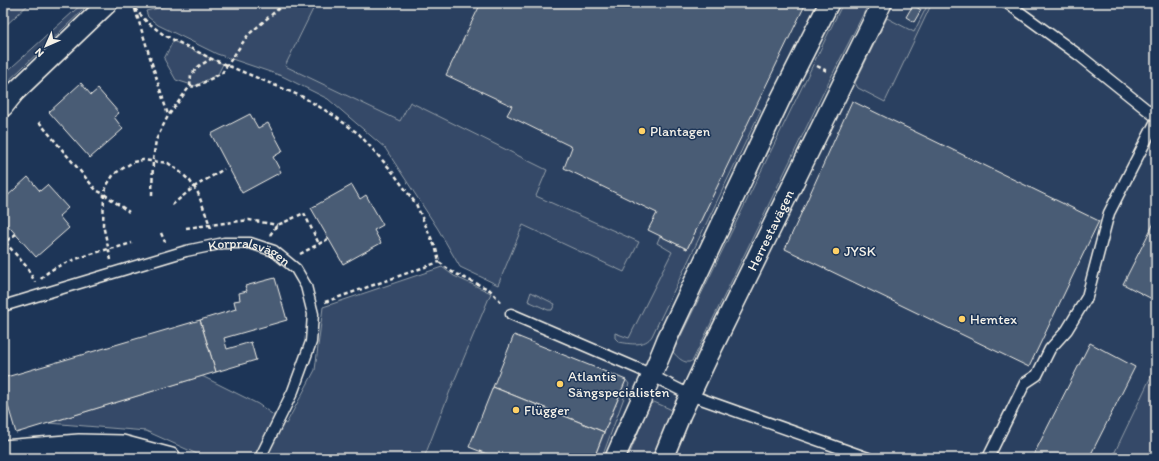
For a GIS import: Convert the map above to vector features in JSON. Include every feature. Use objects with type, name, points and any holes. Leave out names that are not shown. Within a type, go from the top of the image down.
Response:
[{"type":"street","points":[[3,107],[15,92],[108,3]]},
{"type":"street","points":[[615,458],[641,399],[653,376],[667,339],[773,114],[829,3]]},
{"type":"street","name":"Herrestavägen","points":[[663,458],[690,395],[882,3]]},
{"type":"street","points":[[3,450],[79,444],[122,446],[171,458]]},
{"type":"lane","points":[[1007,3],[1080,56],[1156,116]]},
{"type":"lane","points":[[988,458],[1025,383],[1036,376],[1050,349],[1067,330],[1086,297],[1109,213],[1156,121]]},
{"type":"lane","name":"Korpralsvägen","points":[[3,306],[186,251],[224,243],[250,243],[274,251],[296,269],[306,286],[313,314],[311,342],[292,391],[260,458]]},
{"type":"lane","points":[[511,314],[653,376],[690,395],[868,458]]},
{"type":"path","points":[[130,3],[146,21],[164,35],[212,59],[303,97],[333,115],[359,134],[392,170],[416,204],[436,249],[439,262],[452,272],[490,290],[511,314]]},
{"type":"path","points":[[190,86],[195,87],[222,73],[226,65],[248,35],[285,3]]},
{"type":"path","points":[[135,8],[168,116]]},
{"type":"path","points":[[152,195],[153,160],[156,140],[168,116],[190,86],[191,75],[199,66],[212,59]]},
{"type":"path","points":[[813,64],[833,74]]},
{"type":"path","points":[[39,122],[96,190],[129,212]]},
{"type":"path","points":[[113,272],[103,225],[104,194],[107,185],[114,174],[133,162],[153,160],[168,163],[185,176],[198,193],[211,224],[215,245]]},
{"type":"path","points":[[172,205],[194,187],[224,169]]},
{"type":"path","points":[[186,228],[249,220],[277,225],[304,213],[320,244]]},
{"type":"path","points":[[261,247],[277,225]]},
{"type":"path","points":[[16,234],[4,241],[26,266],[36,284],[44,274],[53,268],[108,249],[132,243]]},
{"type":"path","points":[[286,261],[328,239]]},
{"type":"path","points":[[311,306],[439,262]]},
{"type":"shaded area","points":[[3,3],[30,3],[3,28]]},
{"type":"shaded area","points":[[83,3],[86,3],[84,9],[3,86],[3,75]]},
{"type":"shaded area","points":[[179,3],[316,3],[285,66],[400,121],[410,102],[547,170],[536,196],[639,242],[624,272],[523,225],[498,285],[460,267],[438,229],[385,148],[328,99],[282,76],[217,54],[158,25],[148,17],[146,11]]},
{"type":"shaded area","points":[[316,3],[1156,3],[1156,366],[1112,458],[420,458],[487,291],[547,170],[409,102],[400,121],[285,66]]},
{"type":"shaded area","points":[[843,3],[869,3],[827,85],[693,360],[690,362],[685,362],[673,352]]},
{"type":"shaded area","points":[[925,3],[932,3],[885,102],[858,88],[855,83],[887,18],[914,32],[928,4]]},
{"type":"shaded area","points":[[173,41],[223,64],[218,74],[195,86],[176,80],[164,59]]},
{"type":"shaded area","points":[[755,107],[761,110],[652,336],[645,342],[637,344],[619,342],[615,338],[615,333],[629,338],[672,252],[657,243],[660,236],[687,249]]},
{"type":"shaded area","points":[[442,267],[454,276],[491,293],[424,458],[206,458],[146,431],[49,423],[202,376],[258,404],[286,424],[315,370],[323,307]]},
{"type":"shaded area","points":[[531,292],[555,304],[552,310],[548,310],[528,301]]},
{"type":"shaded area","points":[[1156,366],[1156,458],[1112,458]]},
{"type":"shaded area","points":[[626,380],[629,384],[602,458],[594,458]]},
{"type":"shaded area","points":[[654,402],[670,409],[672,414],[654,458],[628,458],[649,405]]},
{"type":"building","name":"Plantagen","points":[[481,3],[806,3],[687,249],[648,230],[657,213],[564,168],[572,147],[507,115],[512,106],[446,75]]},
{"type":"building","points":[[913,5],[921,10],[914,22],[906,17]]},
{"type":"building","points":[[81,83],[91,95],[98,89],[119,113],[114,117],[123,129],[90,158],[49,112]]},
{"type":"building","points":[[852,101],[1099,221],[1029,367],[785,249]]},
{"type":"building","points":[[250,114],[258,128],[268,123],[283,151],[273,157],[281,172],[242,193],[211,134]]},
{"type":"building","points":[[28,177],[40,191],[47,185],[68,208],[59,216],[69,228],[36,257],[3,220],[3,200]]},
{"type":"building","points":[[352,185],[360,199],[366,195],[383,225],[374,230],[381,243],[343,264],[311,208]]},
{"type":"building","points":[[1156,219],[1156,301],[1123,284]]},
{"type":"building","points":[[275,278],[287,320],[224,338],[227,349],[251,342],[256,360],[216,372],[200,320],[236,309],[234,301],[240,300],[239,293],[247,291],[245,286]]},
{"type":"building","points":[[200,320],[216,372],[16,433],[3,389],[3,378]]},
{"type":"building","name":"Atlantis Sängspecialisten","points":[[514,335],[626,380],[604,432],[493,387]]},
{"type":"building","points":[[1090,343],[1135,367],[1089,458],[1032,458]]},
{"type":"building","name":"Flügger","points":[[493,387],[604,432],[594,458],[497,458],[469,447]]},
{"type":"place","name":"Plantagen","points":[[642,131]]},
{"type":"place","name":"JYSK","points":[[836,251]]},
{"type":"place","name":"Hemtex","points":[[962,319]]},
{"type":"place","name":"Atlantis Sängspecialisten","points":[[560,384]]},
{"type":"place","name":"Flügger","points":[[516,410]]}]
